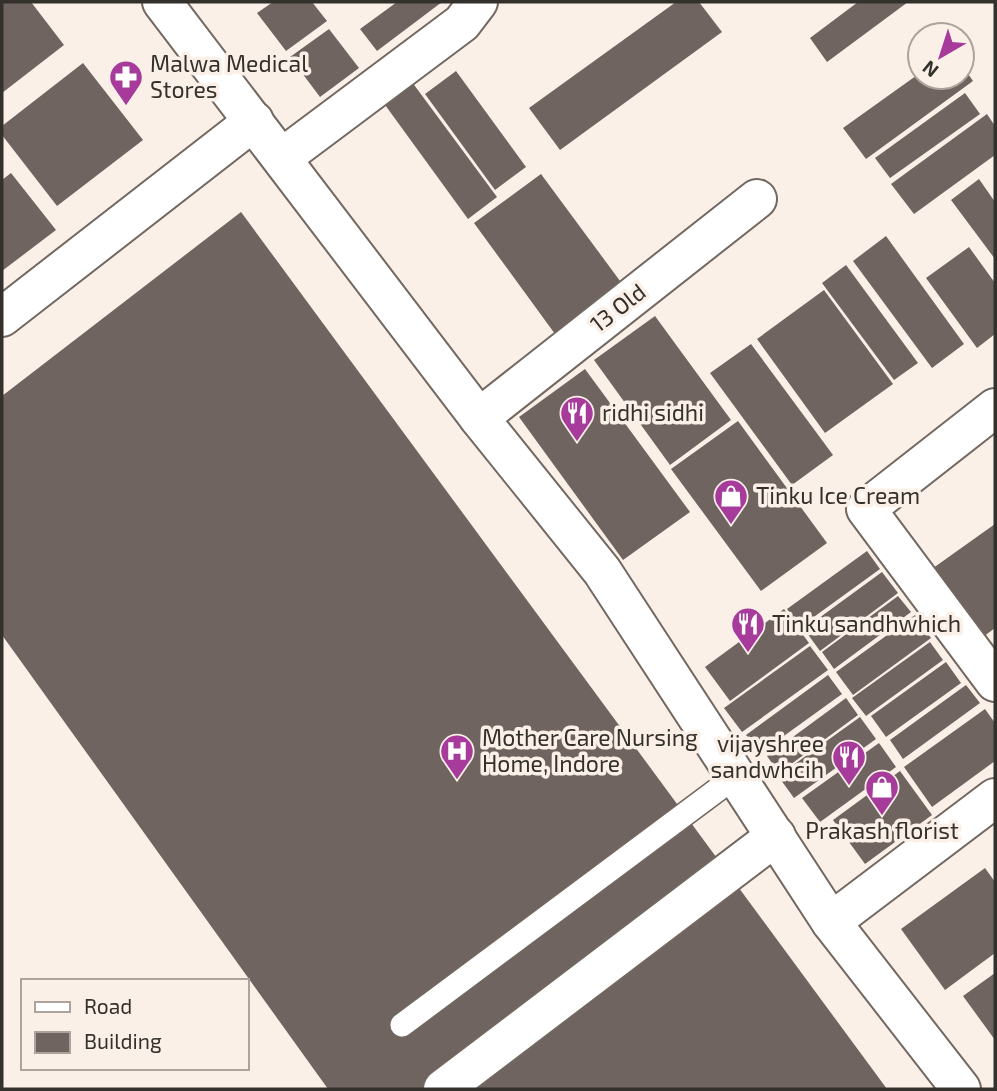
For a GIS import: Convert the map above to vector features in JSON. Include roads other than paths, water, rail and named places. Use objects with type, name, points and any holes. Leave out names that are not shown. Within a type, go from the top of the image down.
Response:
[{"type":"street","points":[[162,2],[283,157],[479,418],[602,571],[831,922],[961,1089]]},
{"type":"street","points":[[283,157],[462,23],[478,2]]},
{"type":"street","points":[[2,317],[254,121]]},
{"type":"street","name":"13 Old","points":[[479,418],[757,198]]},
{"type":"street","points":[[990,424],[866,509],[995,682]]},
{"type":"street","points":[[831,922],[995,798]]},
{"type":"street","points":[[443,1089],[776,836]]},
{"type":"lane","points":[[401,1025],[736,776]]},
{"type":"place","name":"Malwa Medical Stores","points":[[126,107]]},
{"type":"place","name":"ridhi sidhi","points":[[577,443]]},
{"type":"place","name":"Tinku Ice Cream","points":[[731,526]]},
{"type":"place","name":"Tinku sandhwhich","points":[[748,654]]},
{"type":"place","name":"Mother Care Nursing Home, Indore","points":[[457,781]]},
{"type":"place","name":"vijayshree sandwhcih","points":[[849,787]]},
{"type":"place","name":"Prakash florist","points":[[882,817]]}]
